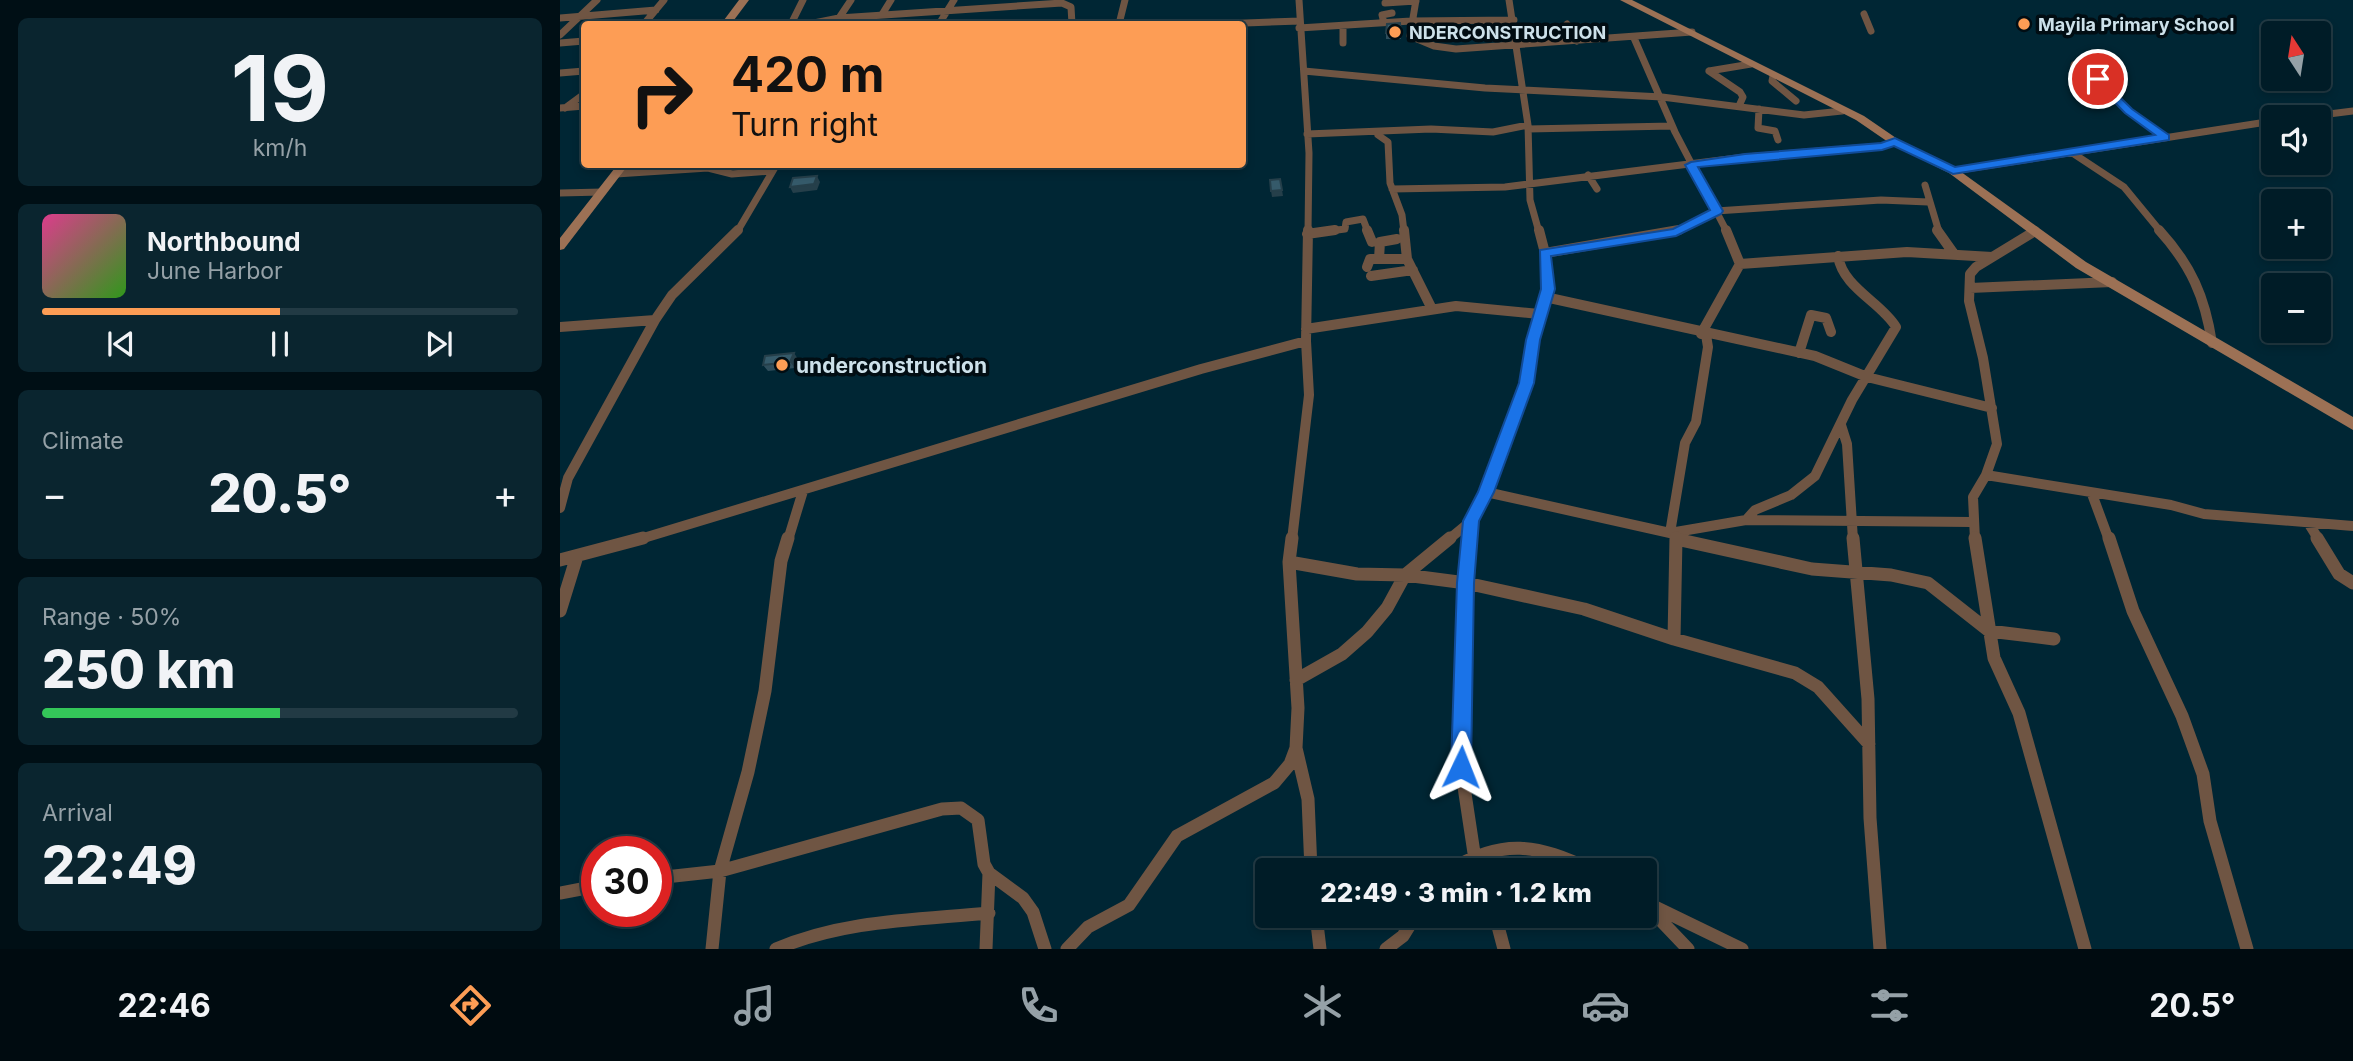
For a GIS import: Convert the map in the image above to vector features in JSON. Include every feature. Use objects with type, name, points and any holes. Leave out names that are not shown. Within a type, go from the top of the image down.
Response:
[{"type":"street","points":[[560,35],[597,0]]},
{"type":"street","points":[[647,21],[664,0]]},
{"type":"street","points":[[728,21],[744,0]]},
{"type":"street","points":[[792,21],[803,0]]},
{"type":"street","points":[[839,18],[851,0]]},
{"type":"street","points":[[877,21],[891,0]]},
{"type":"street","points":[[940,21],[954,0]]},
{"type":"street","points":[[1120,21],[1125,0]]},
{"type":"street","points":[[1299,0],[1307,134],[1306,341],[1309,395],[1289,562],[1296,680],[1296,748],[1308,799],[1310,858]]},
{"type":"street","points":[[1476,858],[1461,767],[1466,583],[1471,521],[1486,492],[1527,383],[1539,314],[1548,289],[1545,253],[1530,200],[1528,127],[1509,0]]},
{"type":"street","points":[[1625,0],[1692,32],[1744,65],[1773,76],[1867,122],[1895,142],[1953,171],[2081,265],[2353,424]]},
{"type":"street","points":[[1385,3],[1416,1],[1409,34],[1414,39],[1449,49],[1514,47],[1692,32]]},
{"type":"street","points":[[824,21],[1068,4],[1071,7],[1072,21]]},
{"type":"street","points":[[560,18],[656,10]]},
{"type":"street","points":[[1384,23],[1382,15],[1392,13]]},
{"type":"street","points":[[1864,14],[1871,31]]},
{"type":"street","points":[[1246,24],[1343,26],[1411,21],[1514,20]]},
{"type":"street","points":[[1567,24],[1577,41]]},
{"type":"street","points":[[1343,26],[1343,43]]},
{"type":"street","points":[[1634,38],[1662,97],[1672,126],[1740,264]]},
{"type":"street","points":[[1448,40],[1449,49]]},
{"type":"street","points":[[560,43],[581,41]]},
{"type":"street","points":[[1731,83],[1733,71],[1744,65]]},
{"type":"street","points":[[1739,106],[1743,97],[1731,83],[1709,71],[1744,65]]},
{"type":"street","points":[[2074,65],[2090,72],[2129,111],[2165,137]]},
{"type":"street","points":[[560,73],[581,71]]},
{"type":"street","points":[[1304,71],[1521,90],[1662,97],[1804,115],[1842,111]]},
{"type":"street","points":[[1773,76],[1772,81],[1796,101]]},
{"type":"street","points":[[563,108],[581,96]]},
{"type":"street","points":[[563,108],[581,106]]},
{"type":"street","points":[[1759,109],[1758,128],[1775,131],[1778,140]]},
{"type":"street","points":[[2331,114],[2353,111]]},
{"type":"street","points":[[1953,171],[2261,123]]},
{"type":"street","points":[[1307,134],[1378,135],[1419,130],[1509,131],[1528,127],[1672,126]]},
{"type":"street","points":[[1378,135],[1388,142],[1392,189],[1402,215],[1407,259],[1432,309]]},
{"type":"street","points":[[1392,189],[1490,188],[1745,157],[1882,146],[1895,142]]},
{"type":"street","points":[[2072,153],[2103,168],[2138,203],[2143,214],[2191,266],[2206,301],[2212,343]]},
{"type":"street","points":[[560,246],[620,169],[650,168]]},
{"type":"street","points":[[715,168],[732,174],[775,168]]},
{"type":"street","points":[[560,508],[568,478],[655,320],[672,295],[737,232],[775,168]]},
{"type":"street","points":[[1588,176],[1597,189]]},
{"type":"street","points":[[1925,185],[1935,227],[1954,254]]},
{"type":"street","points":[[560,192],[602,192]]},
{"type":"street","points":[[1545,253],[1676,232],[1716,211],[1881,200],[1928,202]]},
{"type":"street","points":[[1307,234],[1345,229],[1346,222],[1363,219],[1372,242]]},
{"type":"street","points":[[2035,231],[1971,271],[1969,301],[1997,444],[1986,475],[1973,497],[1972,522],[1994,658],[2020,713],[2085,949]]},
{"type":"street","points":[[1379,259],[1380,242],[1396,239]]},
{"type":"street","points":[[1740,264],[1907,252],[1994,257]]},
{"type":"street","points":[[1746,520],[1755,510],[1791,495],[1815,476],[1896,324],[1889,315],[1863,296],[1839,263],[1838,256]]},
{"type":"street","points":[[1407,259],[1370,259],[1369,272],[1413,270]]},
{"type":"street","points":[[1674,639],[1674,535],[1685,443],[1696,422],[1708,346],[1704,334],[1710,313],[1740,264]]},
{"type":"street","points":[[1970,288],[2112,282]]},
{"type":"street","points":[[1545,297],[1829,360],[1867,377],[1992,408]]},
{"type":"street","points":[[1306,329],[1432,309],[1470,306],[1539,314]]},
{"type":"street","points":[[1799,353],[1811,314],[1826,318],[1832,328],[1831,332]]},
{"type":"street","points":[[560,327],[655,320]]},
{"type":"street","points":[[560,560],[803,491],[1189,372],[1306,341]]},
{"type":"street","points":[[1841,425],[1847,444],[1857,574],[1880,949]]},
{"type":"street","points":[[1986,475],[2171,505],[2204,514],[2353,526]]},
{"type":"street","points":[[712,949],[720,870],[748,772],[765,691],[781,561],[803,491]]},
{"type":"street","points":[[1486,492],[1812,569],[1891,575],[1938,588],[1989,631],[2054,639]]},
{"type":"street","points":[[2092,494],[2133,611],[2204,774],[2211,803],[2210,821],[2247,949]]},
{"type":"street","points":[[1674,535],[1746,520],[1972,522]]},
{"type":"street","points":[[1296,680],[1342,654],[1367,632],[1387,608],[1405,575],[1471,521]]},
{"type":"street","points":[[2309,524],[2339,574],[2353,583]]},
{"type":"street","points":[[560,611],[577,556]]},
{"type":"street","points":[[1289,562],[1357,574],[1405,575],[1466,583],[1584,608],[1674,639],[1807,678],[1869,744]]},
{"type":"street","points":[[1067,949],[1088,927],[1129,905],[1177,836],[1274,783],[1290,764],[1296,748]]},
{"type":"street","points":[[672,876],[720,870],[942,809],[961,808],[978,820],[982,857],[989,873],[986,949]]},
{"type":"street","points":[[1467,858],[1474,853],[1514,846],[1556,852],[1568,858]]},
{"type":"street","points":[[989,873],[1023,898],[1033,912],[1045,949]]},
{"type":"street","points":[[560,893],[581,889]]},
{"type":"street","points":[[1657,909],[1742,949]]},
{"type":"street","points":[[776,949],[790,942],[846,927],[989,913]]},
{"type":"street","points":[[1657,916],[1688,949]]},
{"type":"street","points":[[1318,928],[1320,949]]},
{"type":"street","points":[[1386,949],[1403,936],[1408,928]]},
{"type":"street","points":[[1498,928],[1504,949]]},
{"type":"building","points":[[1400,23],[1401,33],[1386,33],[1387,24]]},
{"type":"building","points":[[817,176],[814,184],[790,187],[793,178]]},
{"type":"building","points":[[1280,179],[1282,190],[1271,191],[1270,180]]},
{"type":"building","points":[[794,353],[790,362],[763,365],[765,356]]},
{"type":"place","name":"Mayila Primary School","points":[[2024,24]]},
{"type":"place","name":"NDERCONSTRUCTION","points":[[1395,32]]},
{"type":"place","name":"underconstruction","points":[[782,365]]},
{"type":"route","points":[[1461,767],[1466,583],[1471,521],[1486,492],[1527,383],[1533,340],[1548,289],[1545,253],[1668,234],[1716,211],[1691,165],[1745,157],[1832,152],[1895,142],[1953,171],[2165,137],[2129,111],[2098,79]]}]
